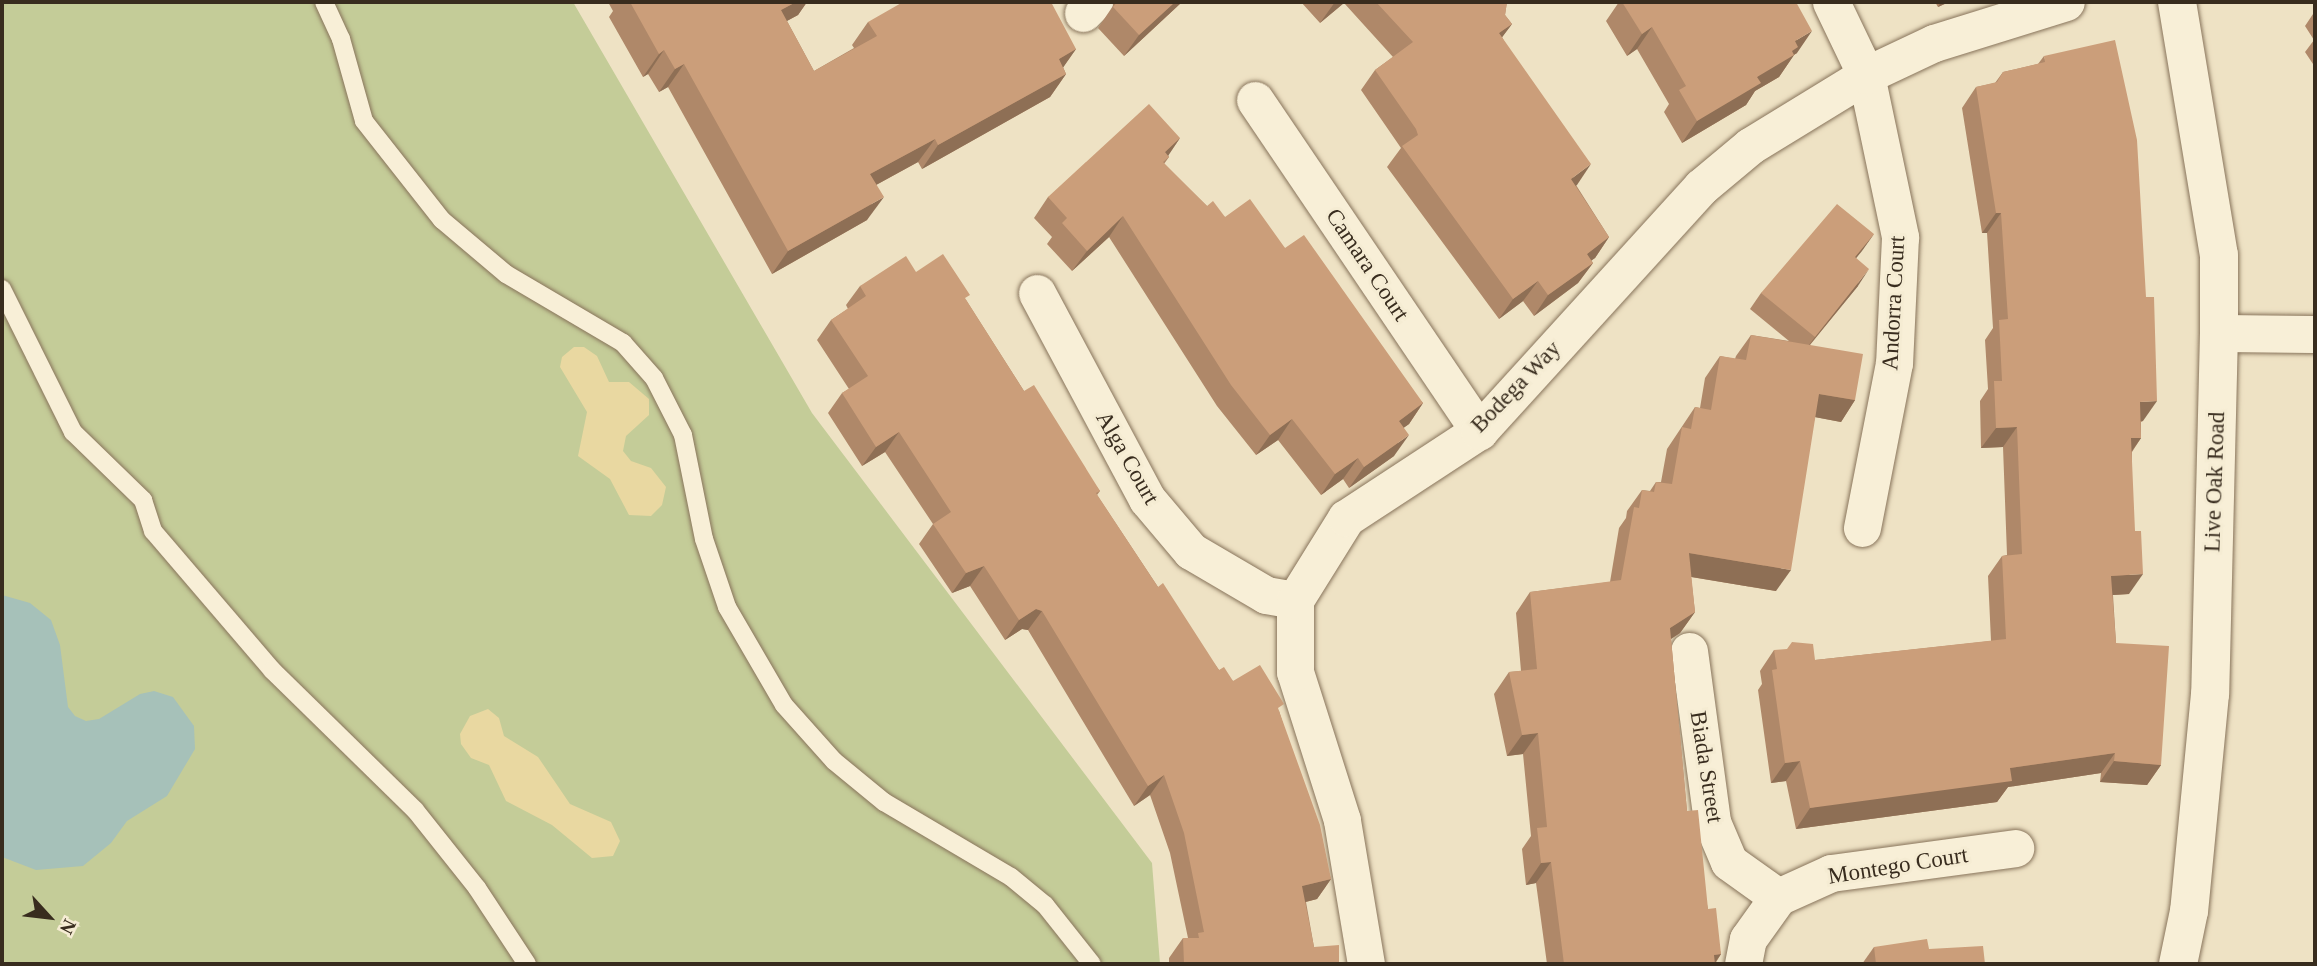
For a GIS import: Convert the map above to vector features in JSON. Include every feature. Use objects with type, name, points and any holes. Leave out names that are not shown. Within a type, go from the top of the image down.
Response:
[{"type":"street","name":"Andorra Court","points":[[1831,2],[1866,75],[1900,237],[1894,363],[1862,528]]},
{"type":"street","name":"Bodega Way","points":[[1295,600],[1346,518],[1479,431],[1701,187],[1750,146],[1866,75],[1934,43],[2066,2]]},
{"type":"street","name":"Live Oak Road","points":[[2177,2],[2219,255],[2210,694],[2189,911],[2178,964]]},
{"type":"street","name":"Camara Court","points":[[1255,100],[1479,431]]},
{"type":"street","name":"Alga Court","points":[[1037,293],[1147,499],[1191,551],[1266,596],[1295,600]]},
{"type":"street","points":[[2219,333],[2315,334]]},
{"type":"street","points":[[1295,600],[1295,672],[1342,820],[1366,964]]},
{"type":"street","name":"Biada Street","points":[[1689,651],[1712,822],[1729,862],[1778,897]]},
{"type":"street","name":"Montego Court","points":[[1778,897],[1831,873],[2015,848]]},
{"type":"street","points":[[1743,964],[1748,939],[1778,897]]},
{"type":"lane","points":[[324,2],[341,39],[364,121],[442,220],[516,281],[623,343],[654,378],[682,435],[704,539],[727,607],[784,705],[863,786],[911,820],[1011,877],[1045,905],[1093,964]]},
{"type":"lane","points":[[2,289],[73,432],[143,500],[153,531],[272,670],[415,810],[477,888],[527,964]]},
{"type":"green space","points":[[2,2],[573,2],[812,413],[1152,863],[1160,964],[2,964]]},
{"type":"sand","points":[[574,347],[584,347],[597,356],[609,382],[629,382],[649,399],[649,415],[626,436],[623,451],[631,461],[651,468],[666,487],[662,505],[651,516],[629,515],[610,479],[578,456],[587,412],[560,367],[562,357]]},
{"type":"sand","points":[[488,709],[499,718],[504,736],[538,757],[570,804],[611,822],[620,841],[613,856],[592,858],[552,825],[506,801],[489,765],[471,758],[461,744],[460,734],[470,716]]},
{"type":"water","points":[[2,595],[30,603],[51,620],[60,645],[68,707],[75,716],[86,721],[99,719],[140,694],[154,691],[173,697],[194,726],[195,749],[167,796],[127,821],[111,843],[83,866],[36,870],[2,857]]},
{"type":"building","points":[[630,2],[796,2],[781,10],[814,71],[877,36],[868,22],[903,2],[1051,2],[1076,49],[1059,59],[1066,74],[938,145],[935,139],[870,174],[884,197],[788,251],[684,64],[675,69],[664,50],[659,54]]},
{"type":"building","points":[[1117,2],[1175,2],[1139,35],[1113,7]]},
{"type":"building","points":[[1376,2],[1507,2],[1505,15],[1512,24],[1499,33],[1591,164],[1571,179],[1609,237],[1587,254],[1593,263],[1548,295],[1538,281],[1513,299],[1402,146],[1418,135],[1416,129],[1375,70],[1413,42]]},
{"type":"building","points":[[1622,2],[1796,2],[1812,31],[1795,41],[1798,47],[1792,51],[1794,55],[1757,77],[1761,83],[1697,121],[1679,90],[1686,86],[1652,27],[1642,34]]},
{"type":"building","points":[[2115,40],[2137,140],[2146,297],[2154,297],[2157,401],[2140,402],[2141,438],[2131,438],[2135,531],[2141,531],[2143,574],[2111,576],[2116,643],[2169,646],[2161,765],[2114,761],[2115,753],[2010,768],[2012,781],[1810,808],[1800,761],[1785,763],[1772,670],[1777,669],[1774,650],[1787,649],[1792,642],[1813,644],[1815,660],[2006,639],[2002,556],[2022,554],[2017,427],[1996,428],[1994,381],[2002,381],[1999,320],[2008,319],[2001,213],[1996,213],[1976,87],[1997,82],[2003,72],[2045,62],[2044,56]]},
{"type":"building","points":[[1149,104],[1180,138],[1165,152],[1169,157],[1163,162],[1207,206],[1213,201],[1225,217],[1250,199],[1285,248],[1304,235],[1423,403],[1399,421],[1409,435],[1364,467],[1358,458],[1335,474],[1292,419],[1270,435],[1231,385],[1123,216],[1087,251],[1062,223],[1067,218],[1048,197]]},
{"type":"building","points":[[1837,204],[1874,234],[1855,257],[1869,269],[1815,337],[1761,293]]},
{"type":"building","points":[[943,254],[970,295],[965,298],[1024,391],[1034,385],[1100,491],[1096,493],[1158,587],[1163,583],[1219,670],[1224,667],[1233,681],[1260,665],[1284,704],[1278,708],[1320,825],[1331,879],[1302,886],[1314,947],[1339,945],[1339,964],[1184,964],[1183,938],[1199,938],[1198,933],[1204,932],[1184,833],[1164,775],[1148,786],[1042,611],[1036,609],[1019,620],[984,566],[966,573],[933,524],[951,512],[899,432],[876,447],[842,393],[868,376],[831,320],[866,296],[860,286],[906,256],[916,272]]},
{"type":"building","points":[[1751,335],[1863,354],[1855,400],[1819,394],[1791,570],[1689,553],[1695,612],[1670,628],[1687,811],[1698,810],[1708,909],[1716,908],[1721,954],[1714,955],[1715,964],[1564,964],[1551,862],[1541,863],[1537,828],[1547,827],[1538,733],[1522,735],[1509,672],[1537,669],[1530,592],[1621,580],[1634,507],[1639,508],[1642,490],[1654,492],[1656,482],[1672,484],[1682,427],[1691,429],[1695,407],[1711,410],[1720,356],[1746,360]]},
{"type":"building","points":[[1927,939],[1929,949],[1983,946],[1985,964],[1876,964],[1874,947]]}]
